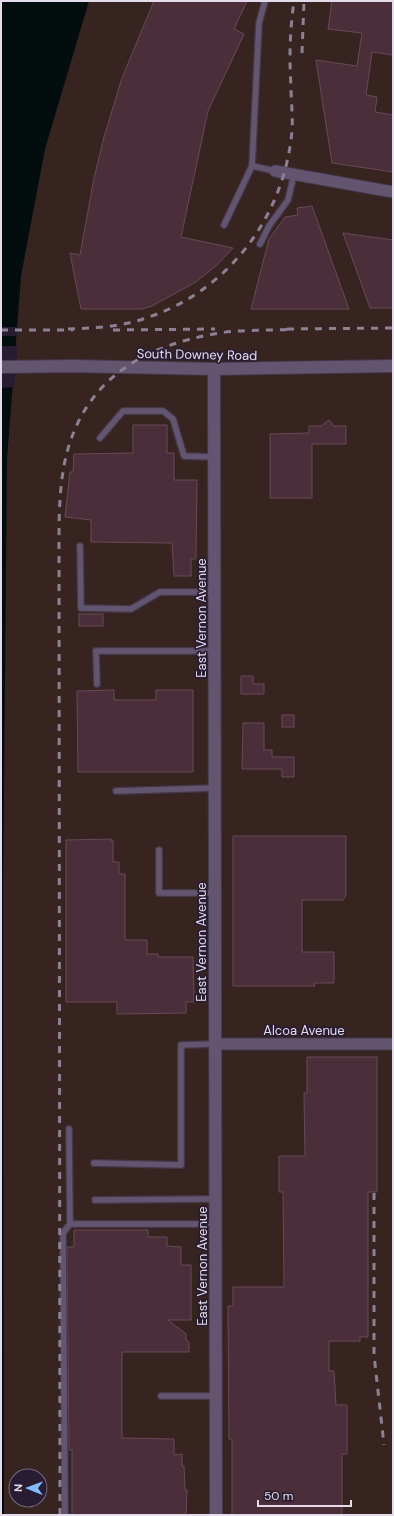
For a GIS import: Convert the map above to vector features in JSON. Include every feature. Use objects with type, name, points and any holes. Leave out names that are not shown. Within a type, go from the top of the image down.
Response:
[{"type":"street","points":[[275,171],[393,192]]},
{"type":"street","name":"South Downey Road","points":[[1,367],[72,366],[214,369],[393,366]]},
{"type":"street","name":"East Vernon Avenue","points":[[214,369],[216,1515]]},
{"type":"street","name":"Alcoa Avenue","points":[[215,1044],[393,1044]]},
{"type":"lane","points":[[224,225],[252,166],[259,23],[265,1]]},
{"type":"lane","points":[[252,166],[275,171]]},
{"type":"lane","points":[[260,244],[269,226],[288,200],[294,174]]},
{"type":"lane","points":[[100,438],[123,411],[163,411],[173,419],[184,456],[214,457]]},
{"type":"lane","points":[[80,546],[81,608],[131,609],[160,592],[215,592]]},
{"type":"lane","points":[[97,684],[96,651],[215,651]]},
{"type":"lane","points":[[116,791],[215,788]]},
{"type":"lane","points":[[159,850],[159,893],[215,893]]},
{"type":"lane","points":[[94,1163],[181,1165],[181,1045],[215,1044]]},
{"type":"lane","points":[[65,1515],[63,1233],[70,1224],[69,1129]]},
{"type":"lane","points":[[95,1200],[215,1199]]},
{"type":"lane","points":[[70,1224],[216,1224]]},
{"type":"lane","points":[[161,1396],[216,1396]]},
{"type":"shaded area","points":[[1,1],[393,1],[393,1515],[1,1515]]},
{"type":"shaded area","points":[[1,1],[89,1],[45,149],[21,276],[7,459],[3,903],[4,1515],[1,1515]]},
{"type":"pier","points":[[1,327],[19,327],[18,336],[1,336]]},
{"type":"pier","points":[[1,346],[18,346],[14,387],[1,388]]},
{"type":"building","points":[[154,1],[247,1],[234,29],[244,34],[208,111],[181,237],[233,248],[218,264],[196,282],[152,306],[142,309],[81,309],[70,253],[80,255],[94,178],[104,137],[122,78]]},
{"type":"building","points":[[332,1],[393,1],[393,55],[372,52],[366,95],[377,97],[375,112],[393,115],[393,172],[332,163],[316,60],[357,66],[362,33],[328,29]]},
{"type":"building","points":[[312,206],[349,309],[251,309],[269,239],[285,217],[298,215],[297,208]]},
{"type":"building","points":[[343,233],[393,240],[393,308],[370,308]]},
{"type":"building","points":[[329,420],[334,426],[346,426],[346,444],[312,444],[312,498],[270,498],[270,434],[309,433],[309,426],[321,426]]},
{"type":"building","points":[[133,425],[167,425],[167,453],[174,453],[174,480],[197,480],[196,559],[191,559],[191,576],[174,576],[172,543],[91,542],[91,520],[65,517],[70,472],[73,472],[74,454],[133,453]]},
{"type":"building","points":[[79,614],[103,614],[103,626],[79,626]]},
{"type":"building","points":[[241,676],[253,676],[253,684],[264,684],[264,694],[241,694]]},
{"type":"building","points":[[114,690],[114,700],[156,700],[156,690],[193,690],[193,772],[78,772],[77,691]]},
{"type":"building","points":[[282,715],[294,715],[294,727],[282,727]]},
{"type":"building","points":[[243,723],[264,723],[264,750],[272,750],[272,757],[294,757],[294,777],[282,777],[282,769],[242,769]]},
{"type":"building","points":[[233,836],[346,836],[346,896],[343,900],[302,900],[302,952],[334,952],[334,983],[314,983],[315,986],[233,986]]},
{"type":"building","points":[[111,839],[111,841],[113,841],[113,862],[119,862],[119,874],[125,874],[125,940],[147,940],[147,954],[158,954],[158,957],[193,957],[194,1002],[186,1002],[186,1013],[117,1014],[117,1002],[66,1002],[66,840]]},
{"type":"building","points":[[307,1057],[377,1057],[377,1192],[368,1192],[368,1337],[360,1337],[360,1341],[329,1341],[329,1371],[334,1371],[336,1405],[347,1405],[347,1454],[342,1454],[342,1515],[232,1515],[232,1439],[229,1439],[228,1306],[233,1306],[233,1287],[284,1287],[283,1192],[279,1192],[279,1156],[305,1156],[304,1093],[307,1093]]},
{"type":"building","points":[[74,1230],[148,1230],[148,1237],[167,1237],[167,1246],[181,1247],[181,1265],[191,1265],[191,1320],[168,1320],[186,1334],[186,1340],[189,1342],[189,1352],[122,1352],[122,1438],[174,1439],[174,1455],[182,1454],[182,1466],[184,1466],[185,1490],[187,1490],[186,1515],[72,1515],[72,1450],[69,1450],[67,1247],[74,1247]]},
{"type":"railway","points":[[68,329],[96,328],[125,324],[143,319],[173,307],[201,291],[225,271],[246,248],[263,222],[277,193],[287,163],[292,131],[290,54],[294,1]]},
{"type":"railway","points":[[302,53],[304,1]]},
{"type":"railway","points":[[287,329],[393,328]]},
{"type":"railway","points":[[113,330],[215,329]]},
{"type":"railway","points":[[60,1515],[59,533],[62,475],[68,447],[83,412],[96,394],[112,378],[129,365],[148,354],[191,339],[233,331],[293,329]]},
{"type":"railway","points":[[1,330],[73,330]]},
{"type":"railway","points":[[374,1193],[374,1355],[384,1445]]}]
